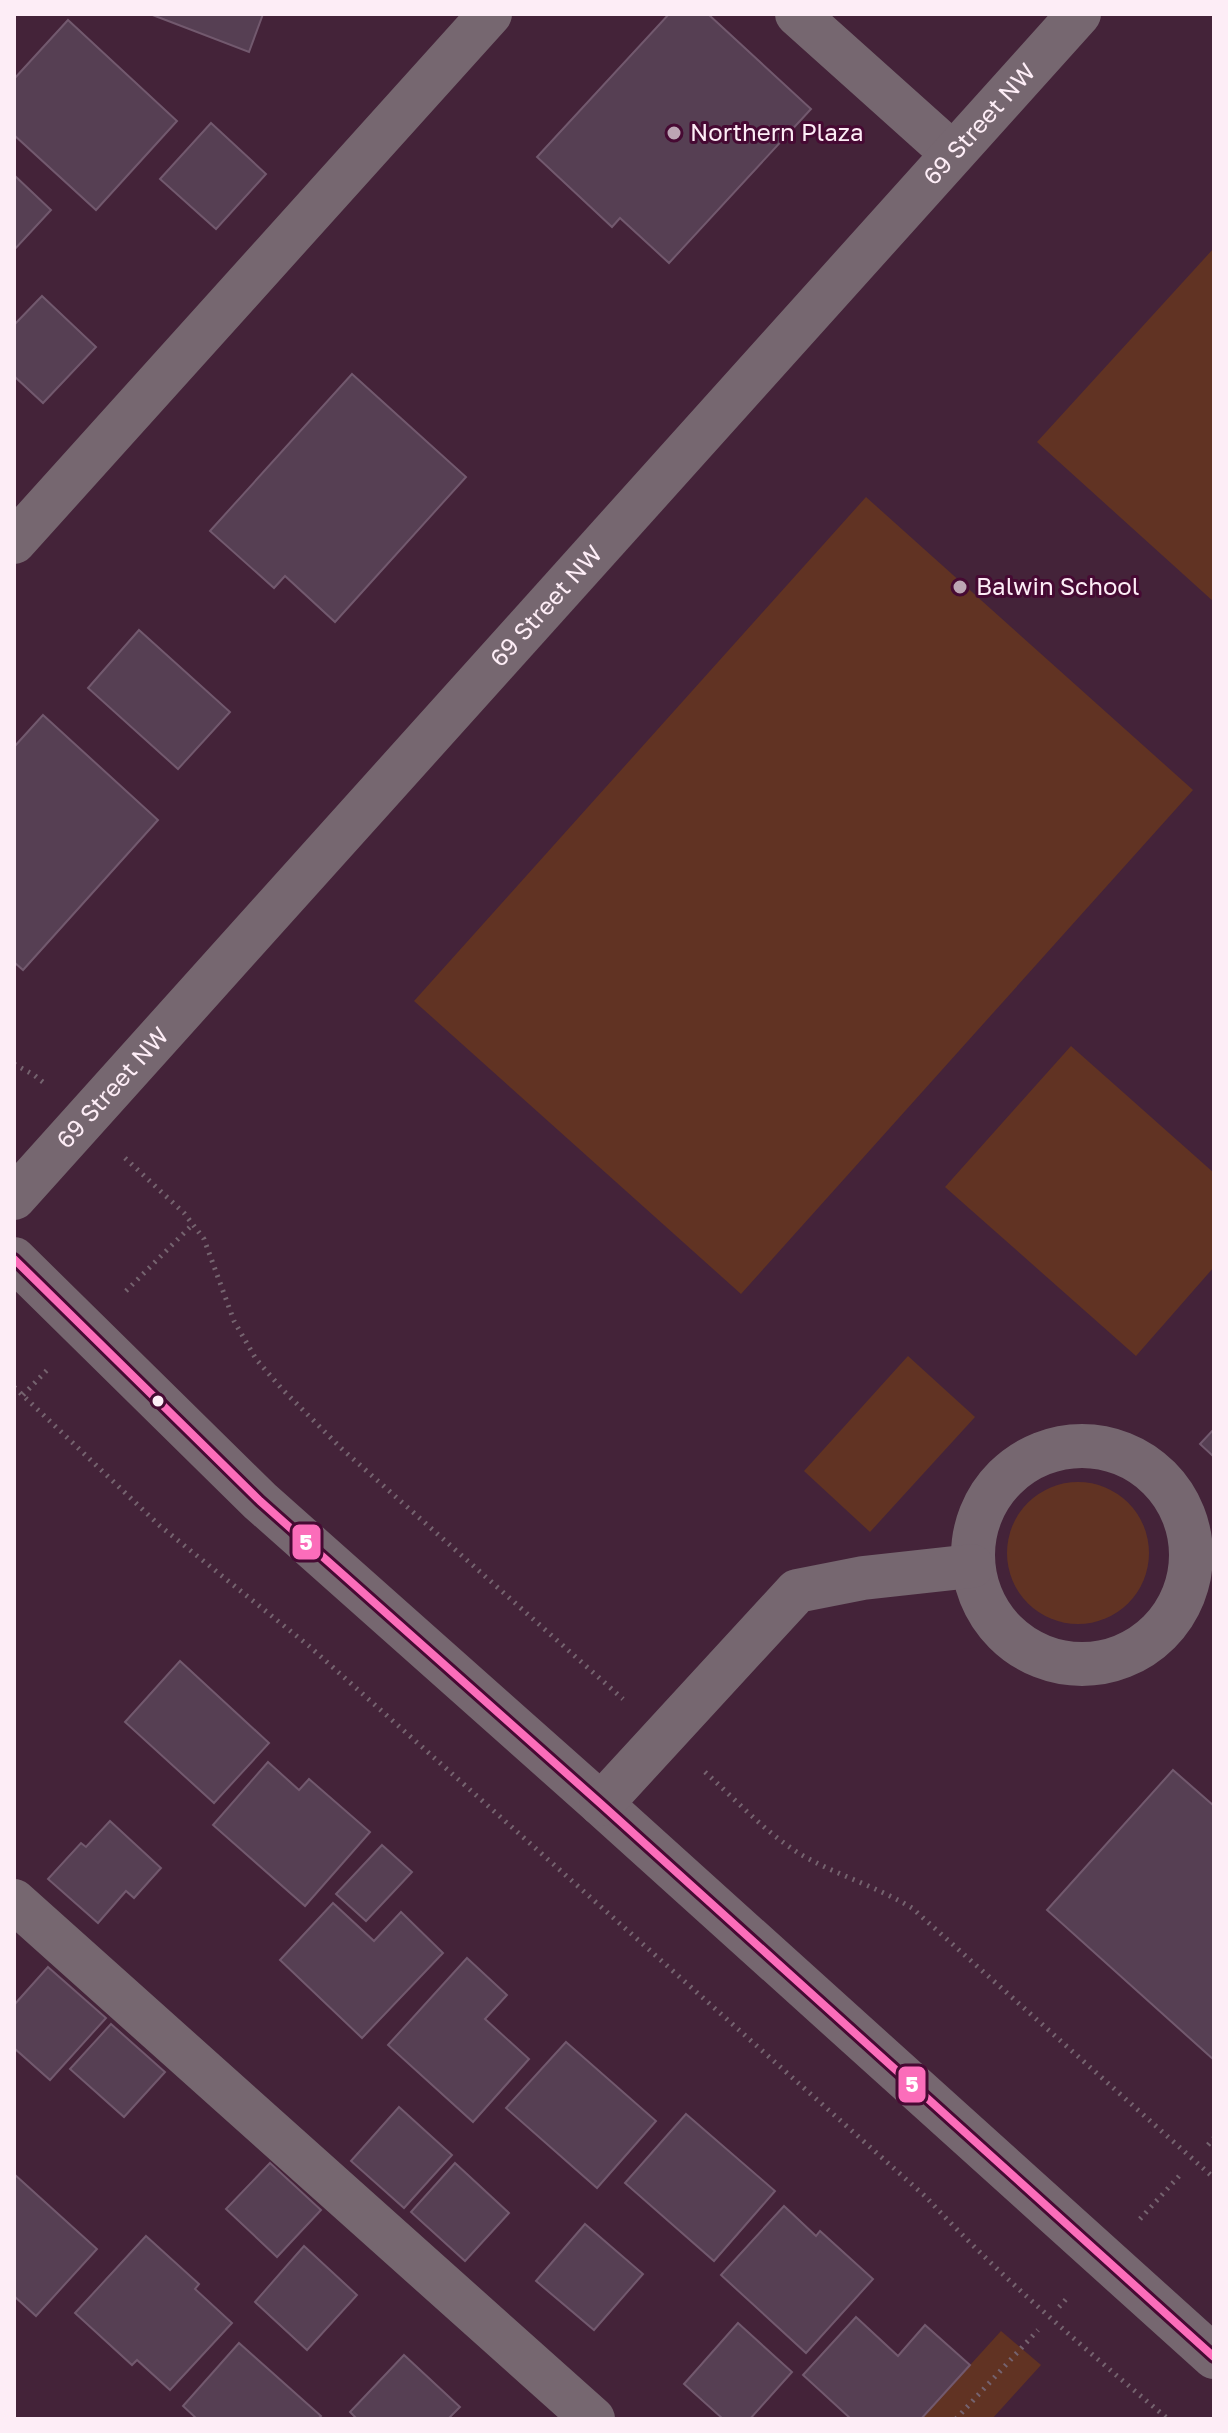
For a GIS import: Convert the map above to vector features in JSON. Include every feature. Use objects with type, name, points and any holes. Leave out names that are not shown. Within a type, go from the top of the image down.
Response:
[{"type":"street","points":[[14,542],[490,14]]},
{"type":"street","points":[[797,14],[952,153]]},
{"type":"street","name":"69 Street NW","points":[[14,1198],[1079,14]]},
{"type":"street","points":[[14,1259],[260,1501],[1214,2357]]},
{"type":"street","points":[[1089,1445],[1121,1452],[1147,1467],[1169,1489],[1185,1515],[1192,1545],[1190,1575],[1180,1604],[1163,1630],[1138,1649],[1110,1662],[1079,1665],[1048,1660],[1020,1646],[997,1624],[980,1597],[972,1566],[974,1534],[984,1504],[1002,1478],[1028,1458],[1058,1448],[1089,1445]]},
{"type":"street","points":[[601,1804],[797,1591],[863,1578],[972,1566]]},
{"type":"street","points":[[14,1901],[593,2419]]},
{"type":"path","points":[[14,1064],[34,1075],[193,1224],[204,1239],[234,1321],[256,1359],[342,1449],[772,1833],[823,1866],[893,1896],[912,1908],[1214,2178]]},
{"type":"path","points":[[123,1294],[193,1224]]},
{"type":"path","points":[[23,1395],[54,1363]]},
{"type":"path","points":[[14,1387],[160,1526],[309,1646],[926,2197],[989,2263],[1048,2318],[1168,2419]]},
{"type":"path","points":[[1208,2145],[1214,2138]]},
{"type":"path","points":[[1133,2226],[1180,2175]]},
{"type":"path","points":[[956,2419],[1038,2330]]},
{"type":"shaded area","points":[[1214,248],[1214,602],[1037,442]]},
{"type":"shaded area","points":[[866,497],[1193,790],[741,1294],[414,1001]]},
{"type":"shaded area","points":[[1071,1046],[1214,1173],[1214,1267],[1136,1356],[945,1187]]},
{"type":"shaded area","points":[[908,1356],[975,1417],[870,1532],[804,1471]]},
{"type":"shaded area","points":[[1078,1482],[1105,1487],[1128,1503],[1144,1526],[1149,1553],[1144,1580],[1128,1603],[1105,1619],[1078,1624],[1051,1619],[1028,1603],[1012,1580],[1007,1553],[1012,1526],[1028,1503],[1051,1487]]},
{"type":"shaded area","points":[[1001,2331],[1041,2365],[992,2419],[921,2419]]},
{"type":"building","points":[[150,14],[263,14],[249,52]]},
{"type":"building","name":"Northern Plaza","points":[[669,14],[708,14],[811,109],[669,263],[620,218],[612,227],[537,157]]},
{"type":"building","points":[[68,20],[177,121],[96,210],[14,135],[14,79]]},
{"type":"building","points":[[211,123],[266,174],[216,229],[160,179]]},
{"type":"building","points":[[14,175],[51,210],[14,250]]},
{"type":"building","points":[[42,296],[96,347],[43,403],[14,376],[14,325]]},
{"type":"building","points":[[352,374],[466,477],[335,622],[285,576],[274,588],[210,531]]},
{"type":"building","points":[[139,630],[230,712],[178,769],[88,688]]},
{"type":"building","points":[[43,715],[158,820],[23,970],[14,962],[14,747]]},
{"type":"building","points":[[1214,1429],[1214,1457],[1200,1444]]},
{"type":"building","points":[[180,1661],[269,1743],[214,1803],[125,1722]]},
{"type":"building","points":[[268,1762],[299,1790],[309,1779],[370,1832],[305,1906],[213,1825]]},
{"type":"building","points":[[1173,1770],[1214,1806],[1214,2060],[1047,1910]]},
{"type":"building","points":[[110,1821],[161,1868],[134,1898],[126,1891],[98,1923],[48,1879],[81,1843],[86,1847]]},
{"type":"building","points":[[382,1845],[412,1872],[366,1921],[336,1894]]},
{"type":"building","points":[[333,1903],[374,1941],[401,1912],[443,1953],[362,2038],[280,1960]]},
{"type":"building","points":[[467,1958],[507,1995],[485,2019],[529,2059],[473,2122],[388,2045]]},
{"type":"building","points":[[48,1967],[106,2018],[50,2080],[14,2048],[14,2005]]},
{"type":"building","points":[[111,2024],[165,2072],[124,2117],[70,2069]]},
{"type":"building","points":[[566,2042],[656,2121],[597,2188],[506,2108]]},
{"type":"building","points":[[399,2107],[452,2155],[404,2208],[351,2161]]},
{"type":"building","points":[[686,2114],[775,2191],[714,2261],[625,2183]]},
{"type":"building","points":[[270,2163],[321,2210],[277,2257],[226,2209]]},
{"type":"building","points":[[455,2163],[509,2213],[465,2261],[411,2212]]},
{"type":"building","points":[[14,2174],[97,2249],[36,2316],[14,2296]]},
{"type":"building","points":[[784,2206],[816,2236],[820,2231],[873,2279],[806,2353],[721,2275]]},
{"type":"building","points":[[585,2224],[643,2274],[594,2330],[536,2281]]},
{"type":"building","points":[[146,2236],[199,2284],[195,2289],[232,2323],[170,2390],[137,2360],[132,2365],[75,2313]]},
{"type":"building","points":[[304,2246],[357,2295],[307,2350],[255,2302]]},
{"type":"building","points":[[856,2317],[898,2356],[925,2325],[970,2365],[921,2419],[851,2419],[803,2375]]},
{"type":"building","points":[[738,2323],[792,2372],[750,2419],[723,2419],[684,2384]]},
{"type":"building","points":[[239,2343],[321,2416],[318,2419],[197,2419],[183,2406]]},
{"type":"building","points":[[404,2355],[460,2407],[448,2419],[357,2419],[350,2412]]},
{"type":"transit line","name":"5","points":[[14,1259],[260,1501],[1214,2357]]},
{"type":"place","name":"Northern Plaza","points":[[674,133]]},
{"type":"place","name":"Balwin School","points":[[960,587]]}]
